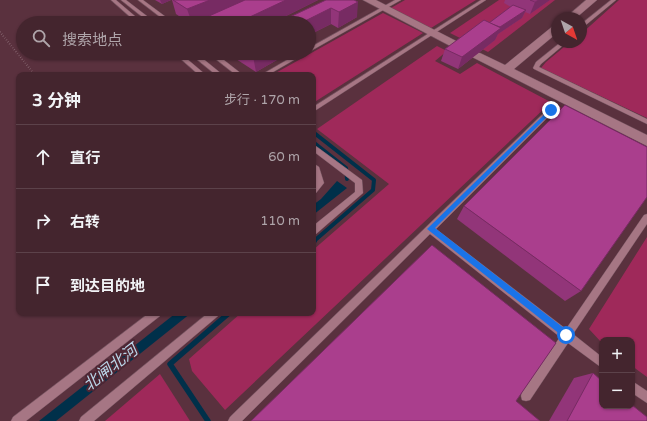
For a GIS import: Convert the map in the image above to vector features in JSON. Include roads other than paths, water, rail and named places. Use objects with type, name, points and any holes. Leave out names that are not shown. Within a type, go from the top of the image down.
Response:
[{"type":"street","points":[[368,0],[460,47]]},
{"type":"street","points":[[577,12],[592,0]]},
{"type":"street","points":[[506,70],[551,33]]},
{"type":"street","points":[[476,55],[647,141]]},
{"type":"lane","points":[[113,0],[132,16]]},
{"type":"lane","points":[[123,0],[144,16]]},
{"type":"lane","points":[[140,0],[162,16]]},
{"type":"lane","points":[[316,46],[398,0]]},
{"type":"lane","points":[[316,108],[484,0]]},
{"type":"lane","points":[[587,22],[614,0]]},
{"type":"lane","points":[[557,48],[538,63],[536,68],[647,122]]},
{"type":"lane","points":[[185,60],[199,72]]},
{"type":"lane","points":[[201,60],[216,72]]},
{"type":"lane","points":[[220,60],[236,72]]},
{"type":"lane","points":[[269,72],[291,60]]},
{"type":"lane","points":[[234,421],[551,110],[572,121]]},
{"type":"lane","points":[[316,149],[358,182],[359,193],[316,229]]},
{"type":"lane","points":[[316,169],[320,182],[316,187]]},
{"type":"lane","points":[[526,396],[566,335],[647,218]]},
{"type":"lane","points":[[430,229],[599,361]]},
{"type":"lane","points":[[17,421],[153,316]]},
{"type":"lane","points":[[85,421],[211,316]]},
{"type":"lane","points":[[635,388],[647,398]]},
{"type":"water","points":[[337,181],[347,188],[316,213],[316,203]]},
{"type":"water","name":"北闸北河","points":[[172,316],[187,316],[56,421],[39,421]]},
{"type":"waterway","points":[[316,134],[374,180],[373,190],[316,239]]},
{"type":"waterway","points":[[316,144],[346,168],[347,179]]},
{"type":"waterway","points":[[208,421],[170,364],[226,316]]}]
